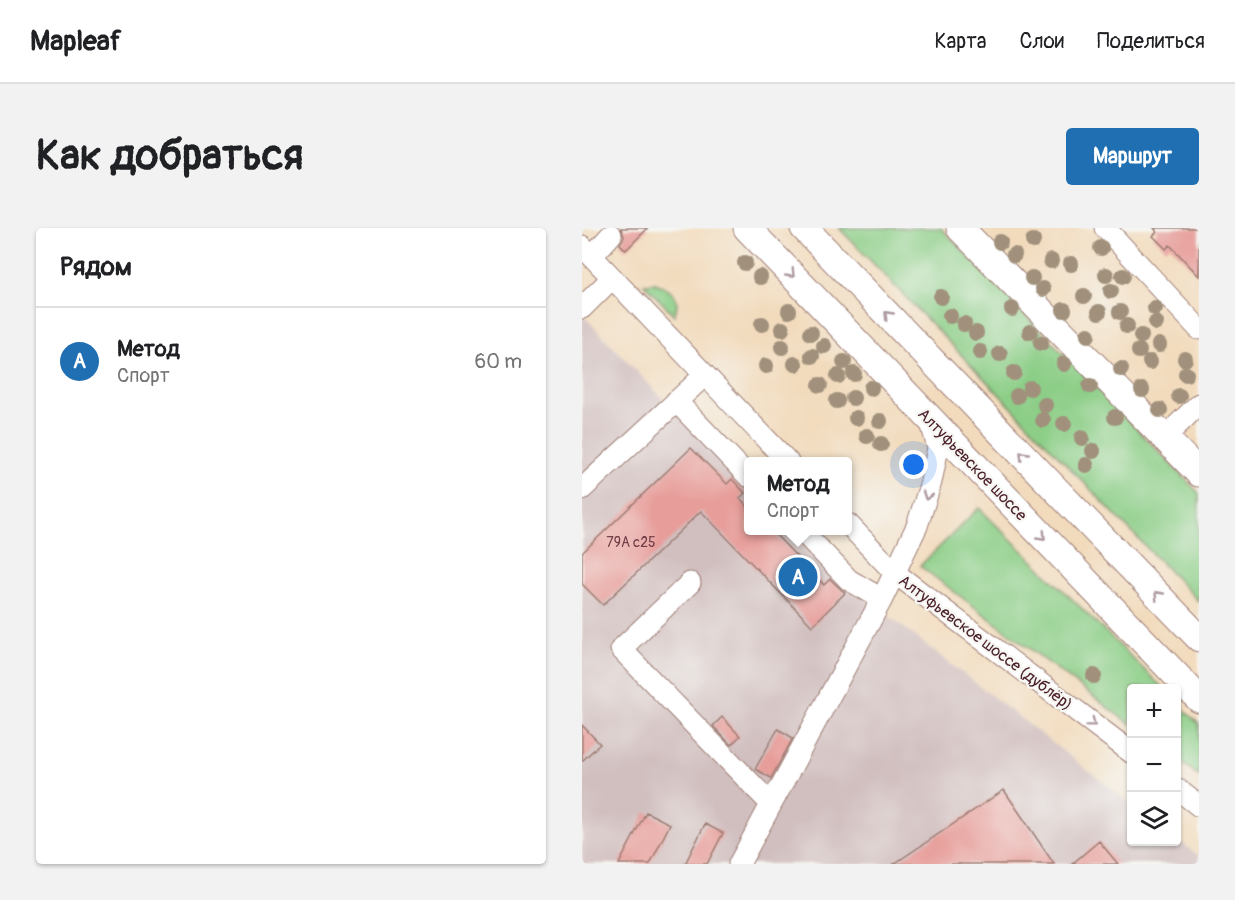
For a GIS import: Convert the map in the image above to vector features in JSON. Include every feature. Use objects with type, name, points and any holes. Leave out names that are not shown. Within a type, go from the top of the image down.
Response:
[{"type":"main road","points":[[804,228],[1199,638]]},
{"type":"main road","points":[[960,228],[1199,473]]},
{"type":"main road","name":"Алтуфьевское шоссе","points":[[751,229],[929,419],[1199,699]]},
{"type":"street","points":[[1105,228],[1199,329]]},
{"type":"street","points":[[611,236],[587,251],[783,457]]},
{"type":"street","points":[[582,308],[612,278]]},
{"type":"street","points":[[582,489],[705,375]]},
{"type":"street","points":[[676,401],[744,472]]},
{"type":"street","points":[[1165,437],[1199,405]]},
{"type":"street","points":[[739,864],[882,599],[917,526],[932,482],[938,448],[929,419]]},
{"type":"street","name":"Алтуфьевское шоссе (дублёр)","points":[[852,528],[895,573],[1127,750]]},
{"type":"street","points":[[805,535],[849,580],[882,599]]},
{"type":"street","points":[[690,583],[621,649],[771,804]]},
{"type":"street","points":[[1181,792],[1199,806]]},
{"type":"shaded area","points":[[582,314],[744,484],[744,535],[794,535],[823,565],[1127,801],[1127,846],[1181,846],[1181,842],[1199,856],[1199,864],[582,864]]},
{"type":"green space","points":[[839,228],[941,228],[1199,493],[1199,602]]},
{"type":"green space","points":[[655,283],[670,291],[676,299],[674,315],[644,284]]},
{"type":"green space","points":[[979,508],[1159,684],[1127,684],[1127,722],[920,566]]},
{"type":"green space","points":[[1181,707],[1199,724],[1199,776],[1181,762]]},
{"type":"building","points":[[621,228],[648,228],[626,250],[620,244],[624,237]]},
{"type":"building","points":[[1154,228],[1199,228],[1199,276],[1170,245],[1166,249],[1153,236],[1157,232]]},
{"type":"building","points":[[691,448],[727,484],[732,479],[744,492],[740,498],[744,502],[744,535],[776,535],[824,585],[830,579],[845,593],[812,626],[701,511],[603,605],[582,584],[582,553]]},
{"type":"building","points":[[722,717],[740,736],[731,745],[713,726]]},
{"type":"building","points":[[582,725],[600,744],[582,761]]},
{"type":"building","points":[[778,729],[793,738],[771,778],[755,769]]},
{"type":"building","points":[[1004,790],[1054,864],[894,864]]},
{"type":"building","points":[[646,812],[670,824],[650,864],[619,864]]},
{"type":"building","points":[[705,824],[723,833],[707,864],[685,864]]},
{"type":"building","points":[[1099,841],[1118,864],[1072,864]]},
{"type":"place","name":"Метод","points":[[798,577]]}]
